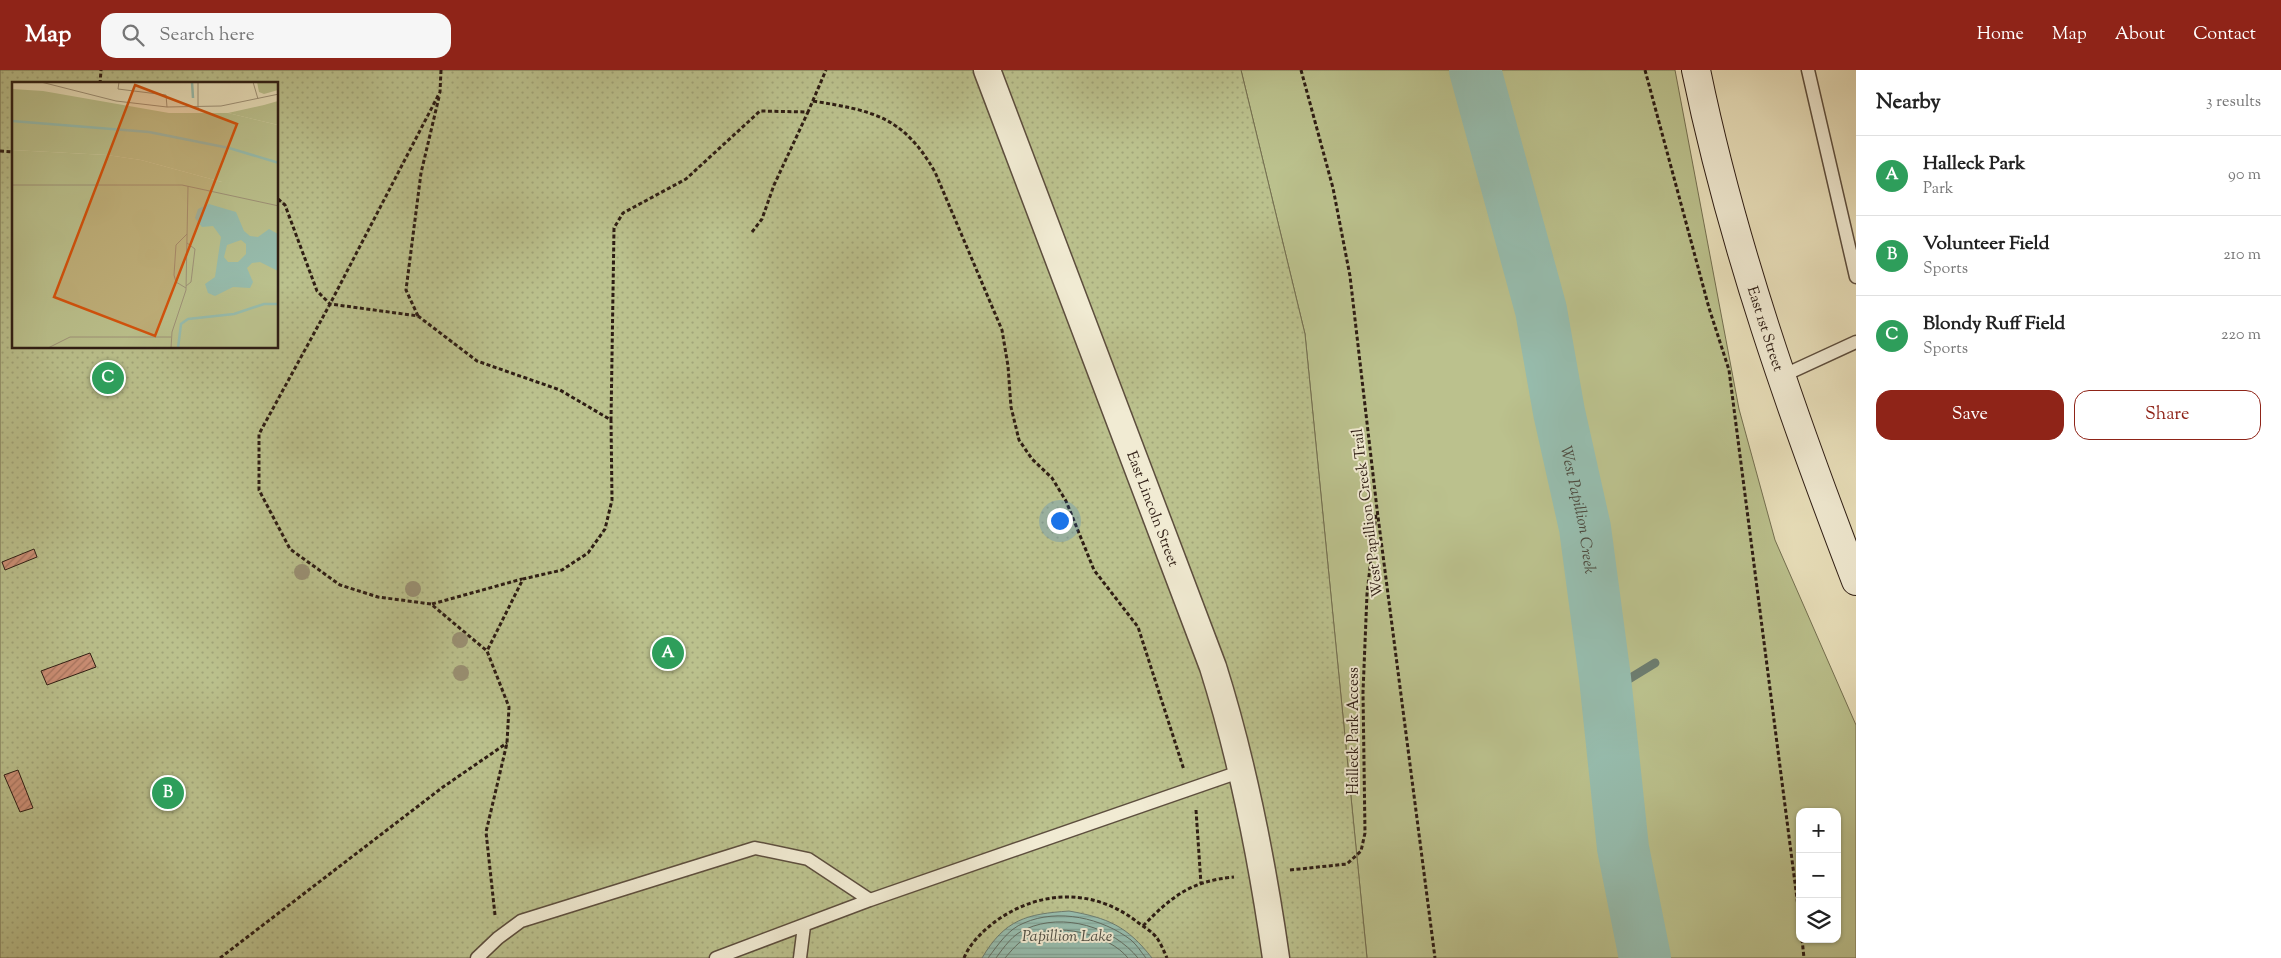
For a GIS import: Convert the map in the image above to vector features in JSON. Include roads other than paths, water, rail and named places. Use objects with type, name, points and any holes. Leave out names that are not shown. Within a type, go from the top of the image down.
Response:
[{"type":"main road","name":"East 1st Street","points":[[1696,70],[1744,260],[1780,377],[1856,581]]},
{"type":"street","name":"East Lincoln Street","points":[[987,70],[1213,667],[1231,723],[1242,771],[1264,874],[1276,958]]},
{"type":"lane","points":[[1808,70],[1856,277]]},
{"type":"lane","points":[[1780,377],[1856,342]]},
{"type":"lane","points":[[716,958],[870,900],[1242,771]]},
{"type":"lane","points":[[477,958],[498,938],[522,921],[754,848],[808,859],[870,900]]},
{"type":"lane","points":[[800,958],[804,926]]},
{"type":"water","name":"Papillion Lake","points":[[1069,911],[1095,917],[1116,925],[1134,938],[1152,958],[982,958],[999,935],[1018,921],[1041,914]]},
{"type":"waterway","name":"West Papillion Creek","points":[[1475,70],[1541,310],[1559,412],[1585,528],[1605,678],[1623,848],[1645,958]]},
{"type":"waterway","points":[[1606,693],[1655,663]]},
{"type":"place","name":"Blondy Ruff Field","points":[[108,378]]},
{"type":"place","name":"Halleck Park","points":[[668,653]]},
{"type":"place","name":"Volunteer Field","points":[[168,793]]}]
